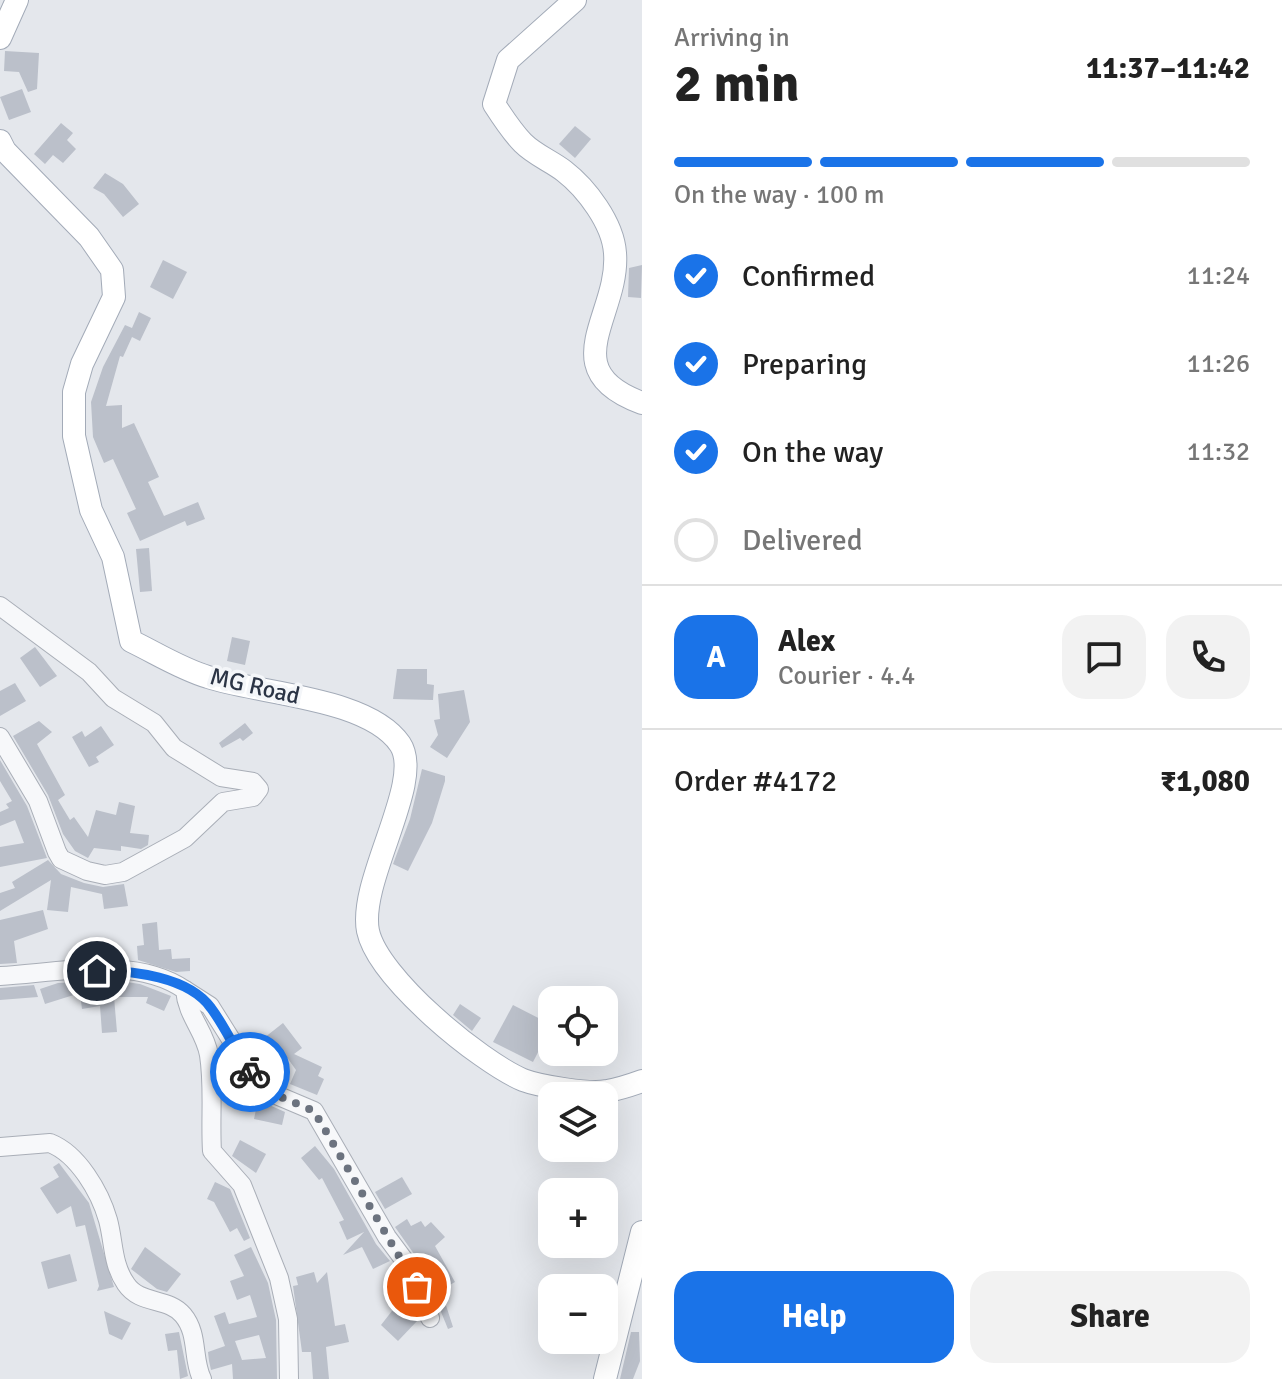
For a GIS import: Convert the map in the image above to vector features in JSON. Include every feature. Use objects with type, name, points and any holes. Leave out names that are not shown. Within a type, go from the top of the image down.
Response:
[{"type":"main road","points":[[0,38],[17,0]]},
{"type":"main road","points":[[575,0],[508,60],[494,104],[525,145],[566,172],[604,220],[616,254],[610,293],[596,336],[596,369],[607,385],[642,403]]},
{"type":"main road","name":"MG Road","points":[[0,141],[5,151],[89,237],[112,270],[114,297],[82,364],[74,392],[74,436],[91,510],[113,557],[131,641],[206,677],[321,700],[361,717],[389,734],[400,745],[407,771],[368,897],[368,929],[374,949],[416,1002],[478,1051],[524,1080],[604,1092],[642,1081]]},
{"type":"main road","points":[[605,1379],[642,1232]]},
{"type":"street","points":[[0,606],[89,672],[113,698],[154,723],[174,748],[221,777],[253,782],[259,789],[253,797],[223,802],[185,838],[168,844],[123,872],[96,873],[61,859],[38,801],[0,737]]},
{"type":"street","points":[[0,976],[119,971],[168,980],[210,1006],[262,1089],[314,1111],[410,1268],[430,1318]]},
{"type":"street","points":[[185,990],[190,1015],[204,1035],[209,1053],[213,1089],[212,1151],[242,1185],[279,1278],[288,1319],[289,1379]]},
{"type":"street","points":[[0,1147],[50,1143],[74,1160],[93,1186],[106,1213],[116,1267],[125,1283],[140,1296],[169,1306],[185,1317],[193,1332],[202,1379]]},
{"type":"building","points":[[5,51],[39,53],[37,89],[28,92],[19,72],[4,71]]},
{"type":"building","points":[[22,89],[31,112],[9,120],[0,97]]},
{"type":"building","points":[[61,123],[73,133],[67,140],[76,149],[63,163],[53,155],[45,164],[34,154]]},
{"type":"building","points":[[575,126],[591,139],[575,158],[559,144]]},
{"type":"building","points":[[105,173],[123,184],[139,204],[123,217],[104,194],[93,188]]},
{"type":"building","points":[[163,260],[187,272],[173,299],[150,287]]},
{"type":"building","points":[[642,265],[641,298],[628,297],[629,268]]},
{"type":"building","points":[[139,312],[151,318],[140,341],[132,337],[123,357],[120,356],[106,406],[122,405],[122,428],[134,423],[159,477],[148,482],[164,516],[198,502],[205,519],[187,526],[185,521],[140,541],[127,513],[136,509],[113,459],[104,463],[93,437],[91,402],[103,367],[125,325],[132,328]]},
{"type":"building","points":[[149,548],[152,591],[140,592],[136,549]]},
{"type":"building","points":[[232,637],[250,641],[245,665],[227,661]]},
{"type":"building","points":[[35,647],[57,676],[40,687],[20,658]]},
{"type":"building","points":[[397,669],[427,669],[427,684],[434,685],[433,700],[393,699]]},
{"type":"building","points":[[15,683],[26,701],[0,716],[0,691]]},
{"type":"building","points":[[464,690],[470,722],[447,758],[430,747],[438,735],[434,720],[440,719],[438,694]]},
{"type":"building","points":[[39,721],[52,732],[37,744],[65,795],[58,800],[70,820],[74,817],[88,837],[96,810],[116,815],[119,802],[135,806],[130,833],[149,835],[148,845],[141,849],[121,846],[121,851],[94,848],[88,858],[75,851],[63,834],[48,795],[13,736]]},
{"type":"building","points":[[245,723],[253,733],[243,741],[240,738],[222,748],[219,743]]},
{"type":"building","points":[[101,726],[114,745],[96,757],[99,762],[89,767],[72,737],[82,731],[85,737]]},
{"type":"building","points":[[0,760],[27,806],[47,858],[0,867],[0,847],[24,843],[15,820],[0,826],[0,812],[9,808],[6,804],[12,801],[0,781]]},
{"type":"building","points":[[422,769],[445,776],[445,781],[432,823],[408,871],[393,864],[410,819]]},
{"type":"building","points":[[48,860],[61,874],[84,883],[103,887],[124,884],[128,906],[104,909],[102,894],[71,887],[68,912],[47,910],[51,880],[0,911],[0,893],[15,888],[12,882]]},
{"type":"building","points":[[43,910],[48,929],[14,941],[17,963],[0,964],[0,920]]},
{"type":"building","points":[[157,922],[159,950],[171,949],[172,959],[190,958],[190,971],[176,972],[138,960],[137,946],[144,945],[142,924]]},
{"type":"building","points":[[119,981],[140,984],[171,996],[164,1011],[146,1003],[148,997],[114,997],[117,1032],[102,1033],[100,1006],[82,1009],[80,993],[45,1004],[40,989],[58,983]]},
{"type":"building","points":[[34,985],[38,997],[0,1000],[0,988]]},
{"type":"building","points":[[460,1004],[481,1018],[472,1031],[453,1015]]},
{"type":"building","points":[[513,1005],[538,1018],[538,1052],[533,1062],[493,1042]]},
{"type":"building","points":[[283,1023],[302,1048],[294,1054],[322,1067],[318,1076],[324,1079],[317,1095],[290,1084],[296,1070],[286,1056],[281,1059],[264,1038]]},
{"type":"building","points":[[258,1100],[285,1112],[282,1125],[254,1119]]},
{"type":"building","points":[[240,1140],[266,1154],[256,1173],[232,1156]]},
{"type":"building","points":[[315,1146],[334,1169],[376,1244],[390,1261],[373,1269],[362,1247],[343,1255],[364,1232],[347,1240],[339,1222],[344,1220],[322,1178],[319,1180],[301,1158]]},
{"type":"building","points":[[59,1163],[89,1203],[114,1287],[97,1291],[99,1286],[85,1225],[76,1227],[71,1206],[57,1214],[40,1188],[59,1177],[53,1167]]},
{"type":"building","points":[[402,1177],[412,1194],[385,1209],[375,1192]]},
{"type":"building","points":[[215,1182],[230,1189],[250,1238],[244,1241],[237,1228],[230,1232],[214,1202],[207,1199]]},
{"type":"building","points":[[407,1219],[411,1226],[421,1221],[425,1227],[431,1222],[445,1237],[435,1246],[455,1282],[441,1290],[453,1327],[448,1329],[428,1280],[431,1278],[395,1227]]},
{"type":"building","points":[[145,1247],[181,1274],[167,1292],[157,1289],[131,1269]]},
{"type":"building","points":[[251,1247],[268,1283],[276,1320],[277,1379],[233,1379],[232,1364],[211,1370],[208,1352],[225,1346],[214,1316],[225,1312],[229,1324],[257,1317],[250,1295],[237,1300],[230,1281],[244,1276],[234,1255]],"holes":[[[259,1335],[266,1358],[242,1360],[235,1341]]]},
{"type":"building","points":[[70,1254],[77,1281],[48,1289],[41,1262]]},
{"type":"building","points":[[314,1272],[317,1283],[327,1272],[335,1326],[345,1324],[349,1342],[326,1347],[329,1379],[313,1379],[311,1352],[302,1352],[293,1286],[298,1285],[296,1277]]},
{"type":"building","points":[[406,1293],[418,1320],[398,1341],[381,1325]]},
{"type":"building","points":[[104,1311],[131,1323],[122,1340],[109,1334]]},
{"type":"building","points":[[179,1332],[188,1376],[180,1379],[177,1350],[168,1351],[165,1334]]},
{"type":"building","points":[[631,1332],[639,1332],[640,1361],[633,1379],[620,1379]]},
{"type":"way so far","points":[[250,1072],[262,1089],[314,1111],[387,1237],[410,1268],[417,1287]]},
{"type":"route","points":[[97,971],[151,975],[197,995],[210,1006],[250,1072]]}]
